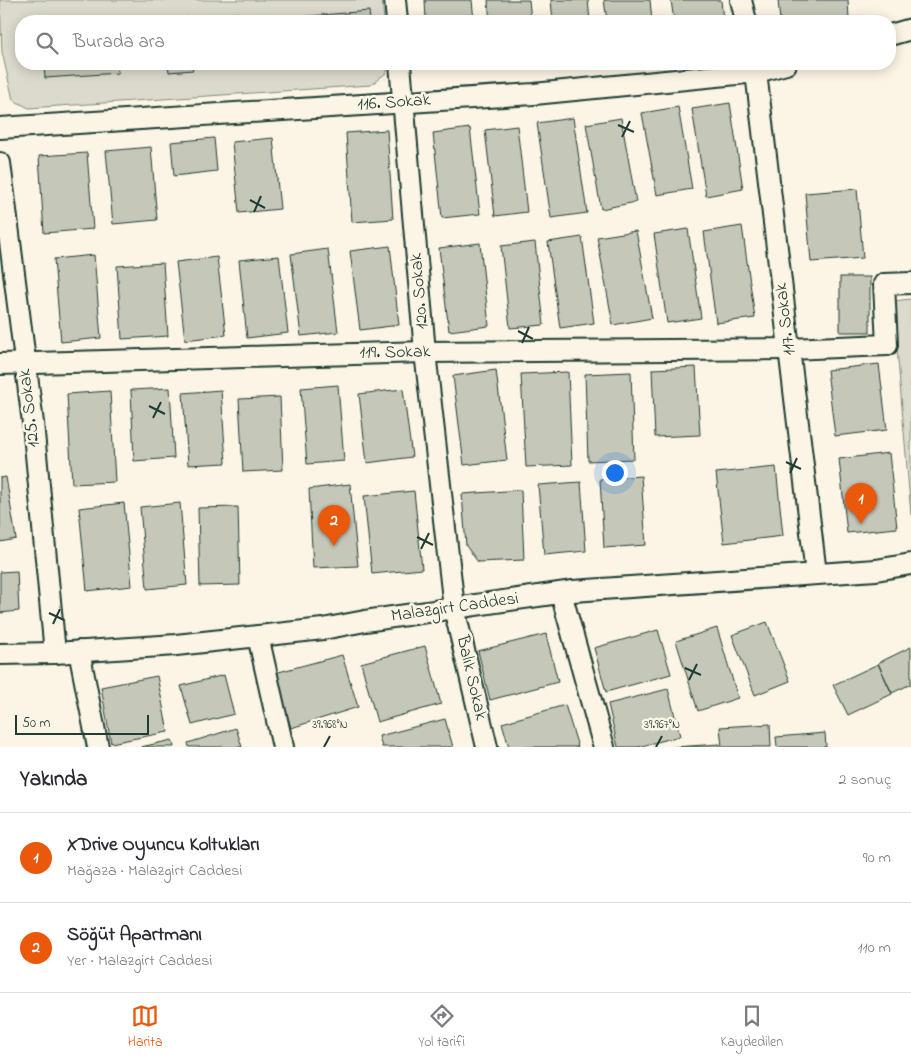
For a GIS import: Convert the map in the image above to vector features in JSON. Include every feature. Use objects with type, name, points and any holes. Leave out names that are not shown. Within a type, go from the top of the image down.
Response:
[{"type":"street","points":[[395,0],[396,15]]},
{"type":"street","points":[[741,0],[745,15]]},
{"type":"street","points":[[896,32],[911,28]]},
{"type":"street","name":"120. Sokak","points":[[400,70],[425,352],[454,608]]},
{"type":"street","name":"116. Sokak","points":[[0,128],[534,94],[739,70]]},
{"type":"street","name":"117. Sokak","points":[[756,70],[816,574]]},
{"type":"street","name":"125. Sokak","points":[[0,164],[33,423],[55,653]]},
{"type":"street","name":"119. Sokak","points":[[0,364],[425,352],[789,349],[887,345],[884,284],[911,283]]},
{"type":"street","name":"Malazgirt Caddesi","points":[[0,654],[55,653],[176,645],[324,628],[561,593],[876,570],[911,564]]},
{"type":"street","points":[[561,593],[604,747]]},
{"type":"street","name":"Balık Sokak","points":[[454,608],[487,747]]},
{"type":"street","points":[[258,636],[283,747]]},
{"type":"street","points":[[79,650],[98,747]]},
{"type":"shaded area","points":[[0,0],[382,0],[383,15],[15,15],[15,70],[387,70],[387,72],[371,85],[29,108],[13,100],[2,52]]},
{"type":"shaded area","points":[[911,299],[911,515],[893,301]]},
{"type":"building","points":[[425,0],[472,0],[473,15],[426,15]]},
{"type":"building","points":[[488,0],[529,0],[530,15],[489,15]]},
{"type":"building","points":[[551,0],[588,0],[589,15],[552,15]]},
{"type":"building","points":[[604,0],[650,0],[651,15],[606,15]]},
{"type":"building","points":[[671,0],[721,0],[722,15],[673,15]]},
{"type":"building","points":[[778,0],[848,0],[849,15],[779,15]]},
{"type":"building","points":[[369,11],[369,15],[322,15]]},
{"type":"building","points":[[238,13],[238,15],[214,15]]},
{"type":"building","points":[[44,70],[118,70],[118,73],[45,78]]},
{"type":"building","points":[[169,70],[193,70],[169,72]]},
{"type":"building","points":[[730,103],[743,189],[706,196],[692,109]]},
{"type":"building","points":[[678,107],[692,189],[657,195],[642,113]]},
{"type":"building","points":[[573,118],[587,213],[551,218],[537,123]]},
{"type":"building","points":[[621,118],[636,202],[601,209],[586,124]]},
{"type":"building","points":[[517,126],[527,212],[495,216],[485,130]]},
{"type":"building","points":[[470,128],[480,214],[442,218],[433,133]]},
{"type":"building","points":[[387,130],[393,219],[352,222],[346,133]]},
{"type":"building","points":[[214,138],[217,171],[174,176],[171,142]]},
{"type":"building","points":[[273,138],[280,209],[239,213],[232,142]]},
{"type":"building","points":[[151,147],[157,220],[113,224],[106,151]]},
{"type":"building","points":[[87,153],[93,229],[44,233],[39,156]]},
{"type":"building","points":[[857,189],[863,258],[811,262],[805,193]]},
{"type":"building","points":[[742,226],[755,318],[716,323],[704,232]]},
{"type":"building","points":[[688,229],[701,318],[667,323],[654,234]]},
{"type":"building","points":[[636,231],[652,318],[613,325],[597,237]]},
{"type":"building","points":[[582,237],[594,323],[560,328],[548,242]]},
{"type":"building","points":[[535,242],[544,325],[510,328],[501,246]]},
{"type":"building","points":[[480,243],[489,326],[449,331],[439,248]]},
{"type":"building","points":[[390,246],[399,325],[360,330],[350,251]]},
{"type":"building","points":[[328,249],[338,332],[301,336],[291,254]]},
{"type":"building","points":[[94,255],[101,338],[61,342],[54,259]]},
{"type":"building","points":[[279,256],[288,333],[247,338],[239,260]]},
{"type":"building","points":[[217,257],[226,335],[185,340],[176,262]]},
{"type":"building","points":[[163,263],[168,336],[122,339],[117,266]]},
{"type":"building","points":[[840,277],[870,277],[870,332],[840,332]]},
{"type":"building","points":[[879,364],[887,430],[835,436],[827,370]]},
{"type":"building","points":[[696,367],[700,435],[655,437],[652,369]]},
{"type":"building","points":[[496,370],[507,460],[464,465],[453,376]]},
{"type":"building","points":[[568,372],[572,465],[526,467],[521,374]]},
{"type":"building","points":[[631,372],[634,459],[588,461],[585,374]]},
{"type":"building","points":[[338,385],[344,461],[307,464],[301,388]]},
{"type":"building","points":[[170,388],[174,458],[134,461],[131,390]]},
{"type":"building","points":[[403,389],[412,457],[367,463],[359,394]]},
{"type":"building","points":[[221,390],[226,463],[188,465],[183,393]]},
{"type":"building","points":[[110,391],[115,482],[72,484],[67,394]]},
{"type":"building","points":[[280,397],[283,470],[243,472],[239,399]]},
{"type":"building","points":[[889,453],[897,528],[847,533],[839,459]]},
{"type":"building","points":[[776,467],[783,536],[724,543],[716,473]]},
{"type":"building","points":[[641,476],[646,545],[604,548],[600,479]]},
{"type":"building","points":[[6,477],[16,539],[0,542],[0,478]]},
{"type":"building","points":[[581,482],[586,551],[544,555],[538,485]]},
{"type":"building","points":[[350,484],[358,566],[313,568],[309,489]]},
{"type":"building","points":[[521,490],[524,560],[478,562],[466,546],[462,494]]},
{"type":"building","points":[[414,491],[422,569],[372,574],[364,496]]},
{"type":"building","points":[[124,503],[132,586],[87,591],[79,508]]},
{"type":"building","points":[[180,503],[187,585],[147,589],[140,507]]},
{"type":"building","points":[[238,507],[240,585],[200,586],[198,508]]},
{"type":"building","points":[[17,571],[19,611],[0,613],[0,572]]},
{"type":"building","points":[[767,622],[790,681],[755,695],[732,635]]},
{"type":"building","points":[[717,628],[738,698],[698,711],[676,641]]},
{"type":"building","points":[[658,630],[671,674],[606,692],[594,648]]},
{"type":"building","points":[[546,634],[558,682],[490,700],[478,651]]},
{"type":"building","points":[[425,646],[441,704],[377,722],[361,663]]},
{"type":"building","points":[[911,647],[911,684],[892,693],[878,663]]},
{"type":"building","points":[[342,655],[358,707],[291,728],[275,673]]},
{"type":"building","points":[[878,664],[892,694],[848,715],[833,685]]},
{"type":"building","points":[[224,675],[234,714],[192,725],[181,686]]},
{"type":"building","points":[[157,676],[168,732],[111,743],[101,687]]},
{"type":"building","points":[[668,689],[680,736],[638,747],[618,747],[608,704]]},
{"type":"building","points":[[565,705],[578,747],[509,747],[502,723]]},
{"type":"building","points":[[445,719],[453,747],[382,747],[379,736]]},
{"type":"building","points":[[770,724],[771,747],[722,747],[720,727]]},
{"type":"building","points":[[236,728],[242,747],[189,747],[188,743]]},
{"type":"building","points":[[825,733],[826,747],[777,747],[776,737]]},
{"type":"building","points":[[172,740],[174,747],[141,747]]},
{"type":"building","points":[[720,744],[720,747],[674,747]]},
{"type":"place","name":"XDrive Oyuncu Koltukları","points":[[861,524]]},
{"type":"place","name":"Söğüt Apartmanı","points":[[334,546]]}]
